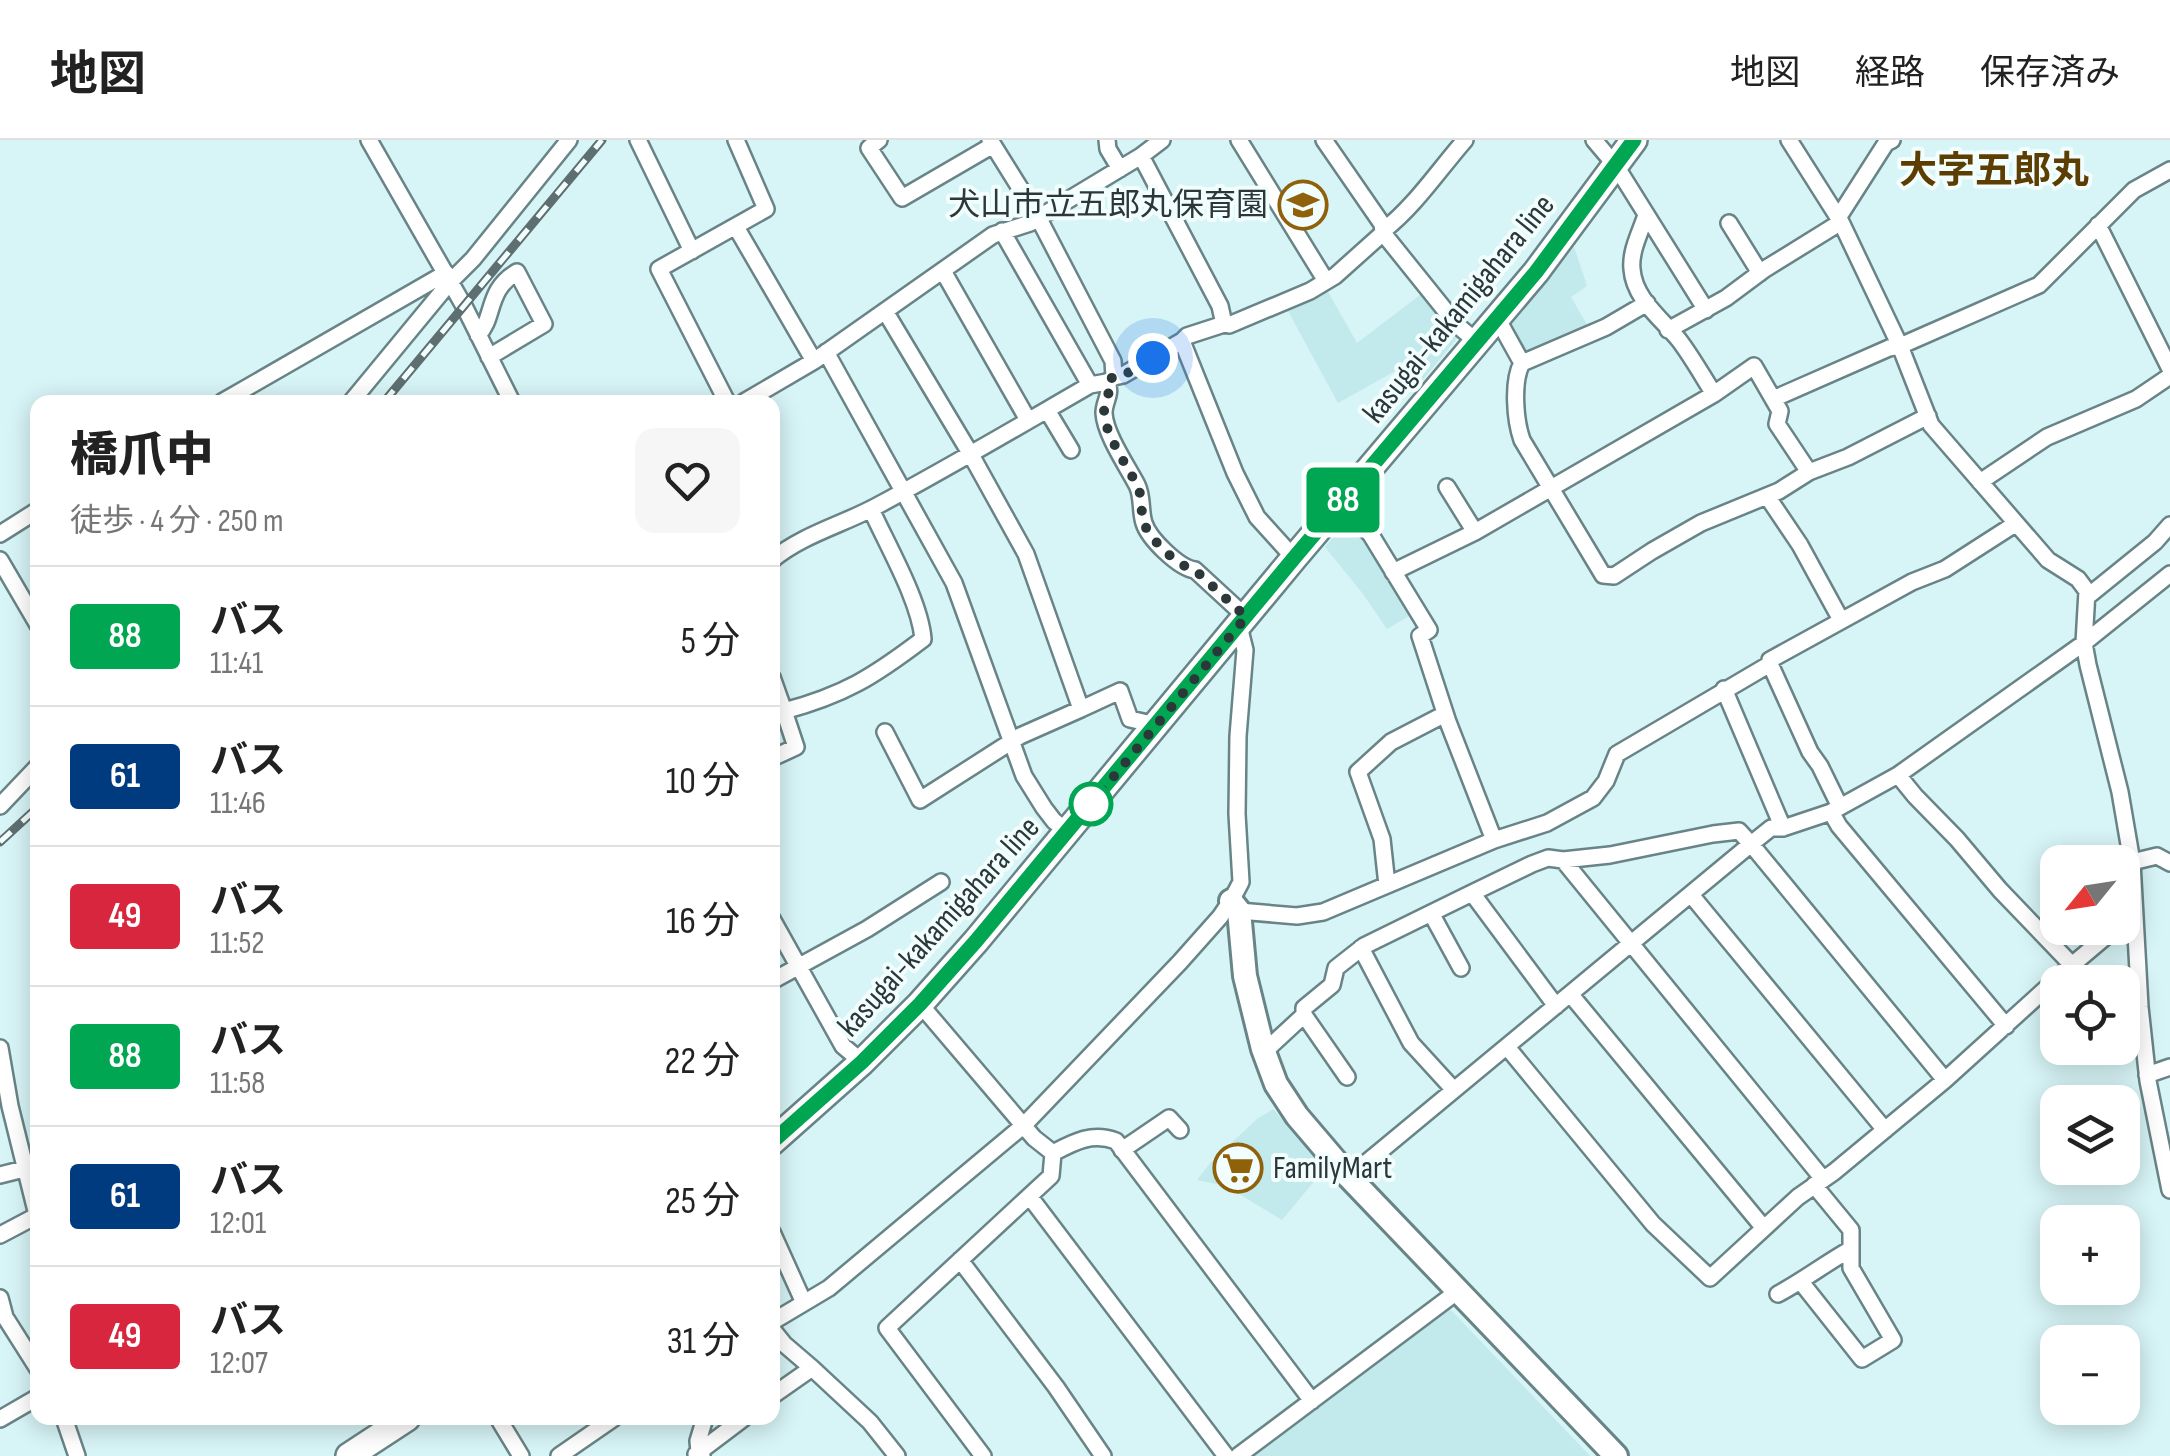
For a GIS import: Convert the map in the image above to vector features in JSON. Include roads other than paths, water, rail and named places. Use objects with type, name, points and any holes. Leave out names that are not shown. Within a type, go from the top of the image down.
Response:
[{"type":"main road","name":"kasugai-kakamigahara line","points":[[780,1135],[920,1004],[1068,832],[1536,272],[1634,140]]},
{"type":"main road","points":[[349,1456],[396,1425]]},
{"type":"street","points":[[369,140],[448,277],[508,395]]},
{"type":"street","points":[[235,395],[448,277],[473,259],[569,140]]},
{"type":"street","points":[[638,140],[692,251]]},
{"type":"street","points":[[723,395],[659,269],[766,209],[736,140]]},
{"type":"street","points":[[879,140],[869,148],[902,198],[992,142],[1038,217],[1113,361],[1104,412],[1116,450],[1140,490],[1144,525],[1185,569],[1195,570],[1242,622],[1245,650],[1237,814],[1241,882],[1235,906],[1245,976],[1276,1084],[1297,1116],[1349,1177],[1616,1456]]},
{"type":"street","points":[[1108,140],[1108,149],[1120,169]]},
{"type":"street","points":[[756,395],[820,357],[1002,231],[1030,222],[1162,140]]},
{"type":"street","points":[[1238,140],[1326,281]]},
{"type":"street","points":[[1324,140],[1382,224],[1383,232],[1446,312],[1476,342]]},
{"type":"street","points":[[780,555],[810,536],[871,509],[1090,385],[1124,375],[1187,336],[1229,325],[1287,302],[1326,281],[1418,200],[1465,140]]},
{"type":"street","points":[[1594,140],[1616,166],[1706,310]]},
{"type":"street","points":[[1789,140],[1840,220],[1900,346],[1931,424],[2048,560],[2078,579],[2087,591],[2084,643],[2129,845]]},
{"type":"street","points":[[1668,330],[1746,285],[1840,220],[1886,143],[1892,140]]},
{"type":"street","points":[[1141,156],[1220,306],[1224,324]]},
{"type":"street","points":[[1773,399],[2039,285],[2134,190],[2170,170]]},
{"type":"street","points":[[1646,215],[1632,259],[1636,286],[1678,339],[1714,394]]},
{"type":"street","points":[[1728,223],[1760,273]]},
{"type":"street","points":[[2098,224],[2170,368]]},
{"type":"street","points":[[736,227],[903,491],[954,582],[1035,796],[1068,832]]},
{"type":"street","points":[[1002,231],[1090,385]]},
{"type":"street","points":[[943,271],[1028,420]]},
{"type":"street","points":[[478,335],[483,331],[493,298],[517,272],[544,324],[489,357]]},
{"type":"street","points":[[356,395],[448,277]]},
{"type":"street","points":[[1647,304],[1606,327],[1522,363],[1518,372],[1518,428],[1522,440],[1602,575],[1614,576],[1701,523],[1767,496],[1808,472],[1928,416]]},
{"type":"street","points":[[885,311],[1026,554],[1081,709]]},
{"type":"street","points":[[1497,318],[1522,363]]},
{"type":"street","points":[[1182,341],[1234,473],[1257,518],[1294,558]]},
{"type":"street","points":[[1393,572],[1551,489],[1714,394],[1754,366],[1780,410],[1777,424],[1808,472]]},
{"type":"street","points":[[1980,482],[2046,437],[2136,399],[2170,376]]},
{"type":"street","points":[[1048,410],[1071,450]]},
{"type":"street","points":[[1447,487],[1475,532]]},
{"type":"street","points":[[1767,496],[1841,620]]},
{"type":"street","points":[[1340,502],[1371,536],[1429,630],[1420,636],[1445,714],[1494,840]]},
{"type":"street","points":[[784,711],[820,702],[863,682],[922,639],[910,597],[871,509]]},
{"type":"street","points":[[0,534],[30,515]]},
{"type":"street","points":[[780,1320],[858,1264],[1024,1125],[1235,906],[1308,916],[1494,840],[1547,823],[1593,798],[1606,781],[1617,754],[1770,664],[1770,660],[1912,582],[1946,569],[2015,524]]},
{"type":"street","points":[[2086,597],[2155,542],[2170,525]]},
{"type":"street","points":[[0,560],[30,611]]},
{"type":"street","points":[[1349,1177],[1771,828],[1836,810],[1898,775],[2084,643],[2170,574]]},
{"type":"street","points":[[1770,664],[1820,766],[1839,826],[2006,1026]]},
{"type":"street","points":[[1724,689],[1782,828]]},
{"type":"street","points":[[885,732],[920,800],[1012,742],[1120,692],[1130,720],[1156,725]]},
{"type":"street","points":[[780,700],[796,747],[780,754]]},
{"type":"street","points":[[1387,885],[1382,839],[1358,772],[1391,742],[1445,714]]},
{"type":"street","points":[[0,806],[30,774]]},
{"type":"street","points":[[1898,775],[2072,965],[2096,945]]},
{"type":"street","points":[[1347,1076],[1304,1015],[1304,1008],[1332,984],[1336,968],[1361,948],[1548,858],[1610,855],[1739,831],[1945,1080]]},
{"type":"street","points":[[2140,860],[2157,856],[2170,863]]},
{"type":"street","points":[[1563,860],[1819,1182],[1851,1230],[1852,1268],[1893,1340],[1862,1360],[1801,1282]]},
{"type":"street","points":[[780,977],[868,929],[941,882]]},
{"type":"street","points":[[1472,893],[1556,1006]]},
{"type":"street","points":[[1692,896],[1884,1130]]},
{"type":"street","points":[[1432,913],[1461,968]]},
{"type":"street","points":[[780,932],[842,1046],[862,1062]]},
{"type":"street","points":[[2132,945],[2147,1075],[2170,1190]]},
{"type":"street","points":[[1361,948],[1411,1043],[1454,1090]]},
{"type":"street","points":[[1570,995],[1763,1228]]},
{"type":"street","points":[[1508,1047],[1654,1224],[1710,1278],[1763,1228],[1945,1080],[2040,995]]},
{"type":"street","points":[[920,1004],[1034,1138],[1052,1153]]},
{"type":"street","points":[[1264,1052],[1304,1015]]},
{"type":"street","points":[[0,1048],[30,1190]]},
{"type":"street","points":[[2147,1075],[2170,1067]]},
{"type":"street","points":[[1122,1150],[1169,1118],[1180,1130]]},
{"type":"street","points":[[1052,1153],[1089,1137],[1104,1136],[1116,1141],[1312,1400]]},
{"type":"street","points":[[983,1456],[887,1328],[1052,1176],[1052,1153]]},
{"type":"street","points":[[0,1175],[24,1168]]},
{"type":"street","points":[[1030,1197],[1226,1456]]},
{"type":"street","points":[[0,1235],[30,1219]]},
{"type":"street","points":[[1778,1294],[1852,1249]]},
{"type":"street","points":[[780,1250],[804,1303]]},
{"type":"street","points":[[960,1260],[1103,1456]]},
{"type":"street","points":[[1238,1456],[1458,1291]]},
{"type":"street","points":[[0,1298],[3,1319],[30,1358]]},
{"type":"street","points":[[780,1338],[870,1422],[897,1456]]},
{"type":"street","points":[[780,1390],[812,1368]]},
{"type":"street","points":[[0,1419],[30,1402]]},
{"type":"street","points":[[66,1425],[77,1456]]},
{"type":"street","points":[[502,1425],[520,1456]]},
{"type":"street","points":[[560,1456],[604,1425]]},
{"type":"street","points":[[698,1455],[703,1425]]},
{"type":"street","points":[[698,1455],[735,1425]]},
{"type":"railway","points":[[390,395],[602,140]]},
{"type":"railway","points":[[0,842],[30,814]]},
{"type":"place","name":"犬山市立五郎丸保育園","points":[[1303,205]]},
{"type":"place","name":"FamilyMart","points":[[1238,1168]]},
{"type":"district","name":"大字五郎丸","points":[[1994,171]]}]
